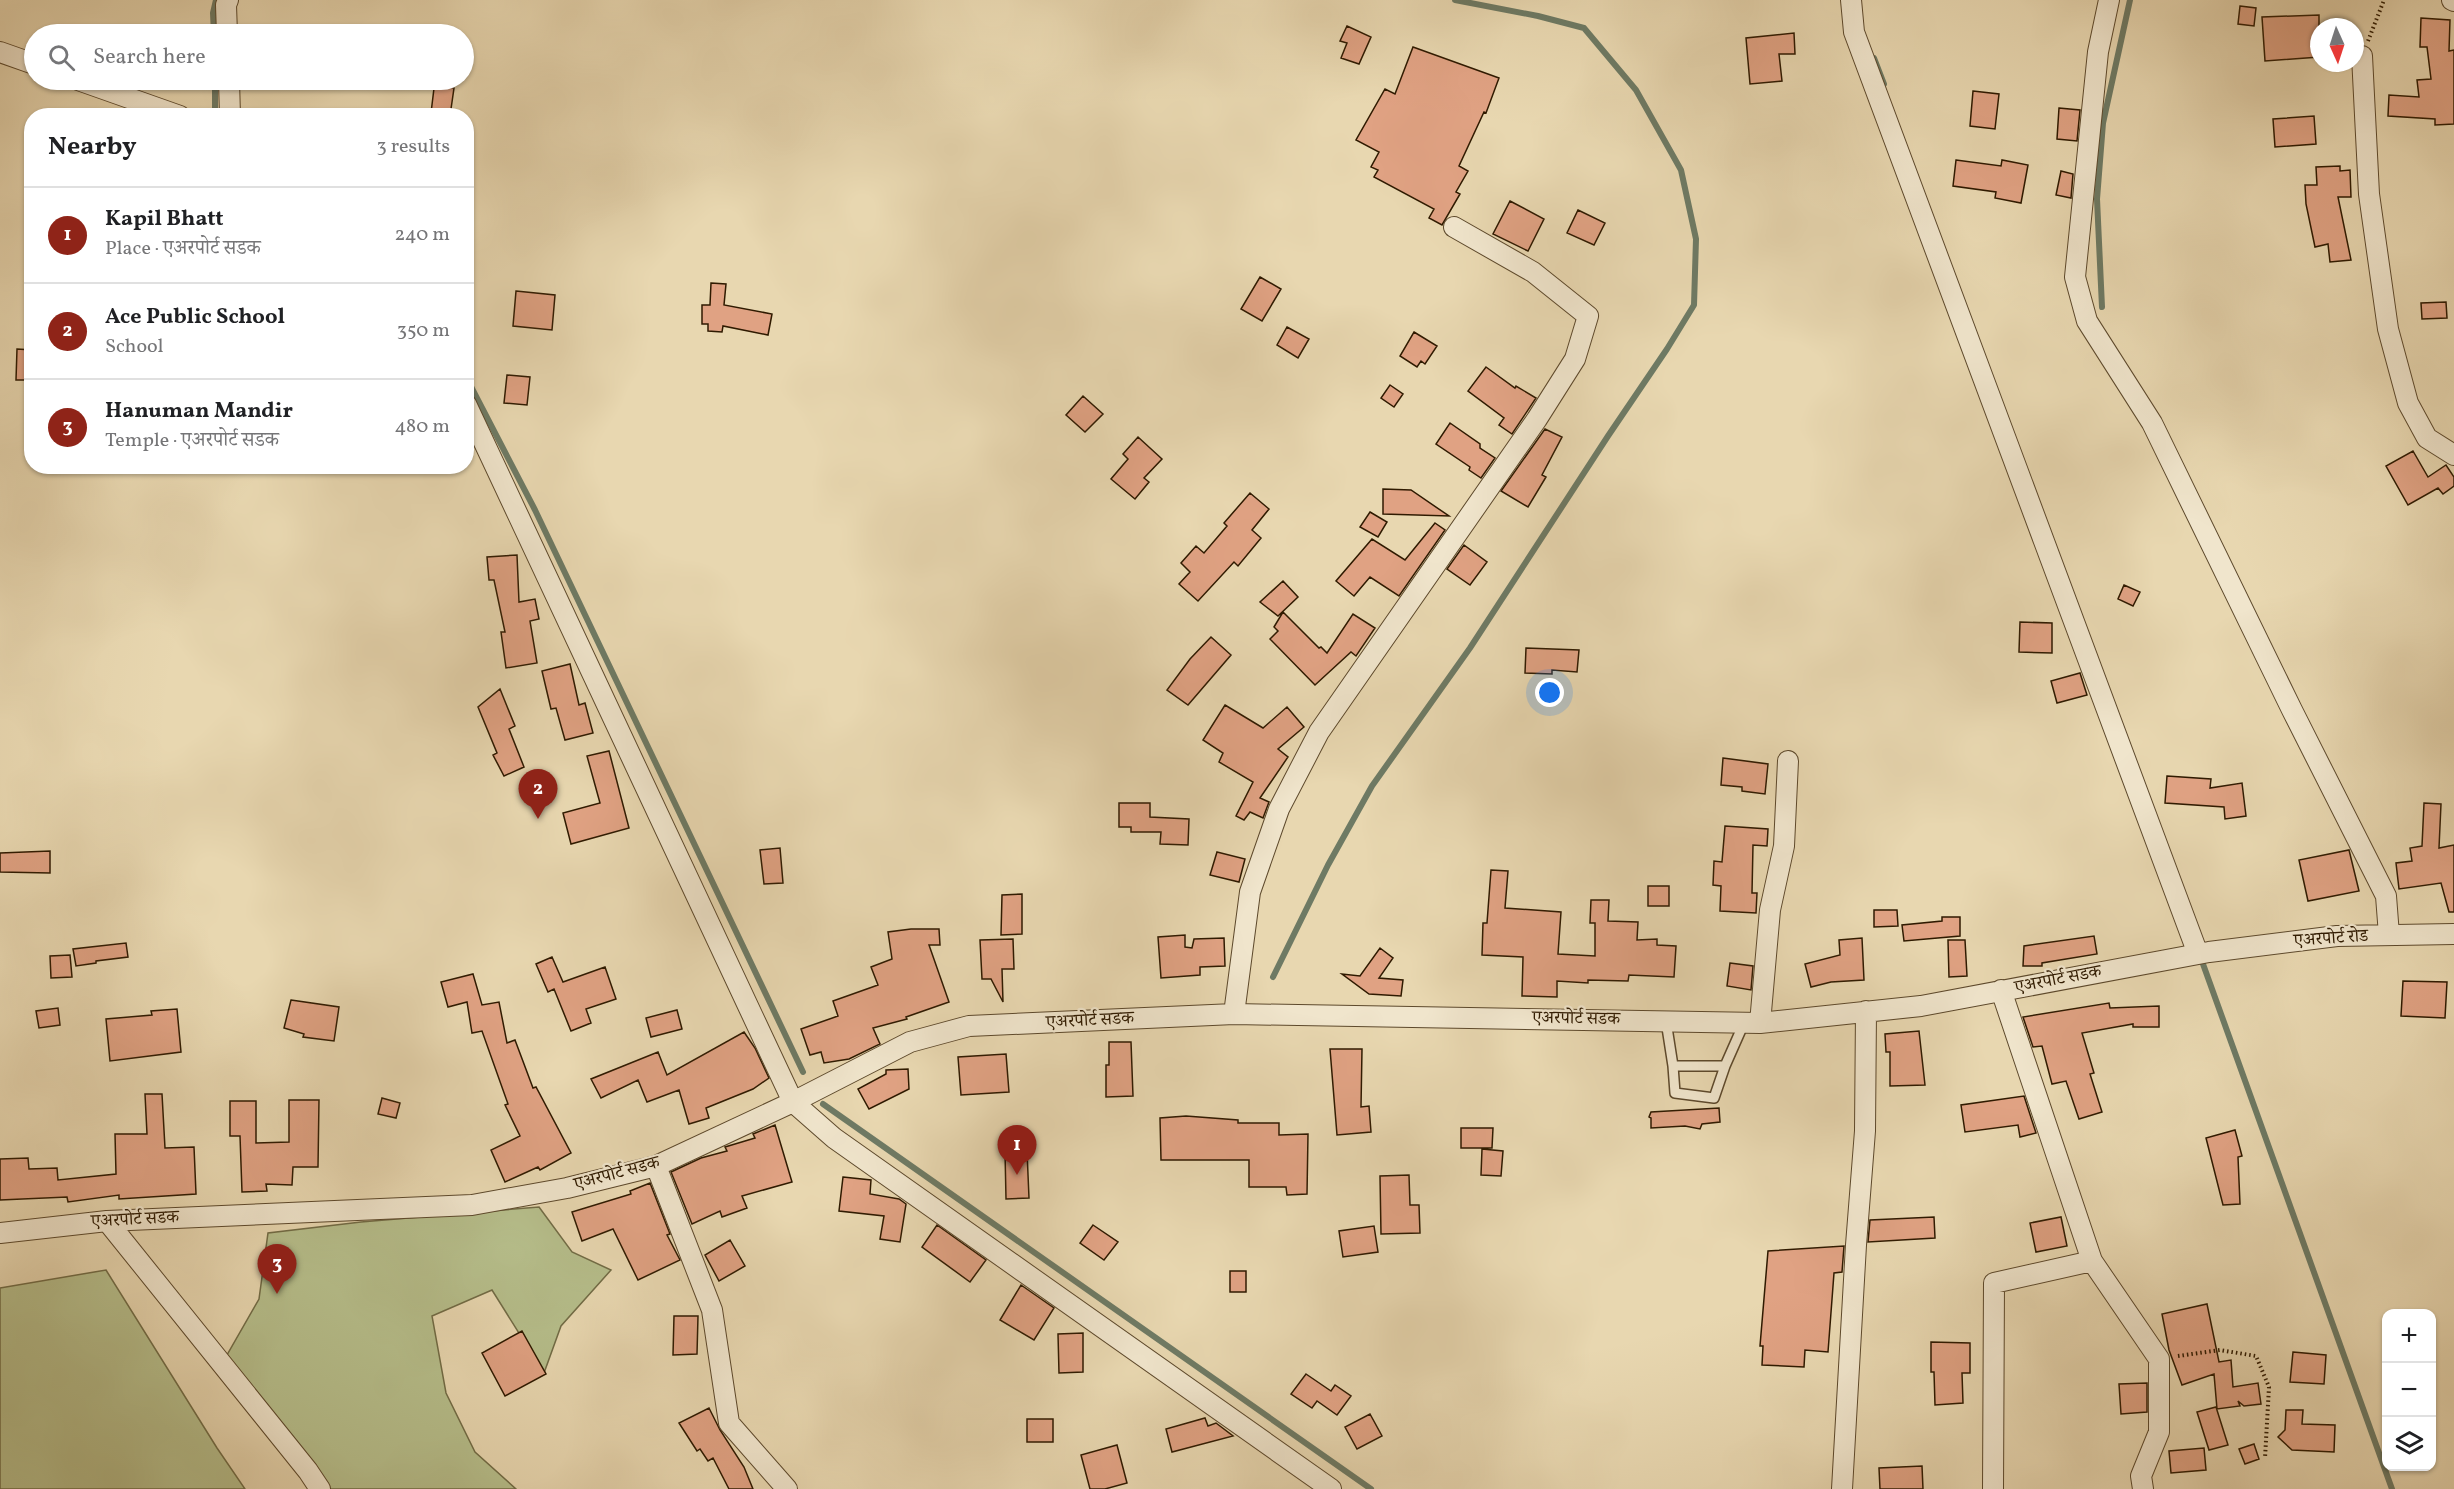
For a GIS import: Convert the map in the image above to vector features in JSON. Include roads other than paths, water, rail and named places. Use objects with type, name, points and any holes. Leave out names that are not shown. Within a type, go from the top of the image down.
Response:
[{"type":"street","points":[[227,24],[228,0]]},
{"type":"street","points":[[1851,0],[1854,32],[2204,953]]},
{"type":"street","points":[[2109,0],[2098,52],[2075,277],[2087,321],[2152,423],[2386,896],[2389,935]]},
{"type":"street","points":[[0,52],[24,60]]},
{"type":"street","points":[[2363,72],[2369,194],[2388,329],[2408,403],[2427,438],[2454,455]]},
{"type":"street","points":[[106,90],[157,108]]},
{"type":"street","points":[[229,90],[230,108]]},
{"type":"street","points":[[1234,1014],[1250,892],[1279,809],[1319,732],[1438,564],[1570,367],[1575,358],[1587,316],[1533,272],[1454,227]]},
{"type":"street","points":[[474,421],[794,1102],[834,1138],[1331,1489]]},
{"type":"street","points":[[1752,1022],[1770,910],[1784,846],[1788,761]]},
{"type":"street","name":"एअरपोर्ट रोड","points":[[2204,953],[2337,936],[2454,934]]},
{"type":"street","name":"एअरपोर्ट सडक","points":[[0,1233],[106,1221],[472,1205],[567,1188],[656,1166],[794,1102],[910,1042],[969,1026],[1234,1014],[1752,1022],[1921,1006],[2204,953]]},
{"type":"street","points":[[2001,990],[2092,1261],[2159,1359],[2159,1432],[2141,1476],[2143,1489]]},
{"type":"street","points":[[1842,1489],[1865,1131],[1866,1011]]},
{"type":"street","points":[[656,1166],[712,1310],[729,1423],[787,1489]]},
{"type":"street","points":[[106,1221],[301,1461],[320,1489]]},
{"type":"street","points":[[1993,1489],[1994,1283],[2092,1261]]},
{"type":"lane","points":[[1666,1021],[1675,1093],[1714,1098],[1725,1066],[1752,1022]]},
{"type":"lane","points":[[1673,1066],[1725,1066]]},
{"type":"waterway","points":[[214,24],[216,0]]},
{"type":"waterway","points":[[1273,977],[1328,865],[1372,786],[1470,648],[1694,305],[1696,239],[1681,170],[1636,90],[1584,28],[1538,16],[1455,0]]},
{"type":"waterway","points":[[2102,307],[2097,199],[2103,123],[2130,0]]},
{"type":"waterway","points":[[1874,58],[1884,84]]},
{"type":"waterway","points":[[215,90],[215,108]]},
{"type":"waterway","points":[[474,392],[535,510],[803,1072]]},
{"type":"waterway","points":[[2203,964],[2392,1489]]},
{"type":"waterway","points":[[823,1104],[1371,1489]]},
{"type":"place","name":"Ace Public School","points":[[538,819]]},
{"type":"place","name":"Kapil Bhatt","points":[[1017,1175]]},
{"type":"place","name":"Hanuman Mandir","points":[[277,1294]]}]
